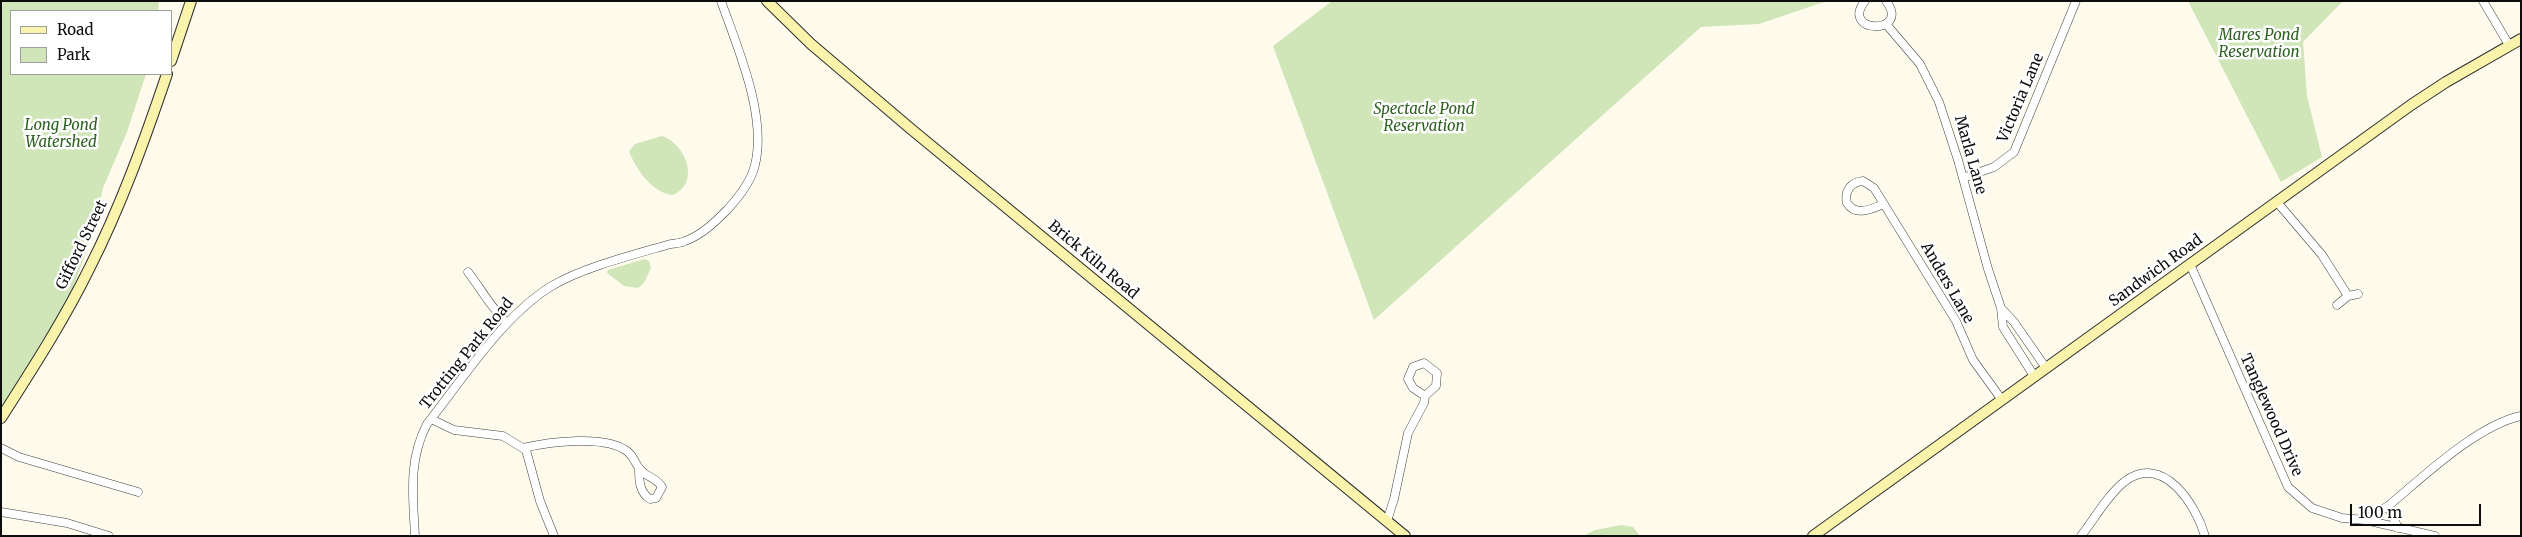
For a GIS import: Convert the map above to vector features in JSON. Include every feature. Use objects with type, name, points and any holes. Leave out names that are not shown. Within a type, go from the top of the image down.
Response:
[{"type":"main road","points":[[172,58],[191,1]]},
{"type":"main road","name":"Brick Kiln Road","points":[[767,1],[811,44],[911,130],[1405,536]]},
{"type":"main road","name":"Sandwich Road","points":[[1813,536],[2438,87],[2521,39]]},
{"type":"main road","name":"Gifford Street","points":[[1,418],[50,341],[90,267],[118,207],[167,75]]},
{"type":"street","name":"Trotting Park Road","points":[[415,536],[412,485],[414,460],[420,438],[432,419],[507,323],[531,299],[579,274],[633,256],[685,242],[712,225],[741,195],[755,166],[758,134],[753,104],[721,1]]},
{"type":"street","points":[[1865,1],[1860,11],[1863,21],[1876,28],[1886,24],[1891,10],[1886,1]]},
{"type":"street","name":"Victoria Lane","points":[[1963,178],[1994,167],[2014,152],[2076,1]]},
{"type":"street","points":[[2483,1],[2508,45]]},
{"type":"street","name":"Marla Lane","points":[[1886,24],[1920,64],[1930,82],[1950,131],[1988,270],[2001,308],[2003,327],[2034,376]]},
{"type":"street","name":"Anders Lane","points":[[1884,204],[1864,211],[1855,210],[1847,203],[1846,193],[1852,184],[1862,180],[1871,185],[1884,204],[1950,312],[1973,360],[2002,400]]},
{"type":"street","points":[[2277,202],[2322,255],[2348,296]]},
{"type":"street","name":"Tanglewood Drive","points":[[2190,264],[2288,487],[2312,508],[2342,518],[2365,520],[2435,536]]},
{"type":"street","points":[[468,272],[488,298],[496,313],[507,323]]},
{"type":"street","points":[[2337,305],[2348,296],[2358,294]]},
{"type":"street","name":"Marla Lane","points":[[2001,308],[2014,322],[2046,368]]},
{"type":"street","points":[[1387,521],[1394,499],[1408,433],[1424,404],[1425,396],[1436,386],[1438,378],[1434,369],[1424,363],[1413,367],[1408,379],[1413,388],[1425,396]]},
{"type":"street","points":[[2365,520],[2388,506],[2480,434],[2509,419],[2521,416]]},
{"type":"street","points":[[432,419],[454,430],[503,436],[523,448],[533,469],[540,501],[554,536]]},
{"type":"street","points":[[523,448],[561,441],[603,444],[628,452],[639,470]]},
{"type":"street","points":[[1,448],[19,457],[138,492]]},
{"type":"street","points":[[2081,536],[2110,496],[2124,482],[2148,474],[2164,478],[2183,494],[2196,510],[2205,536]]},
{"type":"street","points":[[2388,506],[2398,528]]},
{"type":"street","points":[[1,512],[64,522],[109,536]]},
{"type":"green space","name":"Long Pond Watershed","points":[[1,1],[159,1],[158,10],[10,10],[10,75],[146,75],[127,132],[103,188],[92,236],[64,313],[1,409]]},
{"type":"green space","name":"Spectacle Pond Reservation","points":[[1332,1],[1827,1],[1759,24],[1701,27],[1374,320],[1273,46]]},
{"type":"green space","name":"Mares Pond Reservation","points":[[2188,1],[2343,1],[2303,42],[2307,96],[2322,157],[2281,182]]},
{"type":"green space","points":[[662,136],[671,140],[678,147],[687,164],[686,182],[682,189],[673,195],[659,190],[646,179],[629,151],[635,144]]},
{"type":"green space","points":[[644,259],[649,261],[651,268],[644,283],[638,288],[624,286],[607,273],[608,270]]},
{"type":"green space","points":[[1621,525],[1633,527],[1640,536],[1583,536],[1595,530]]}]
